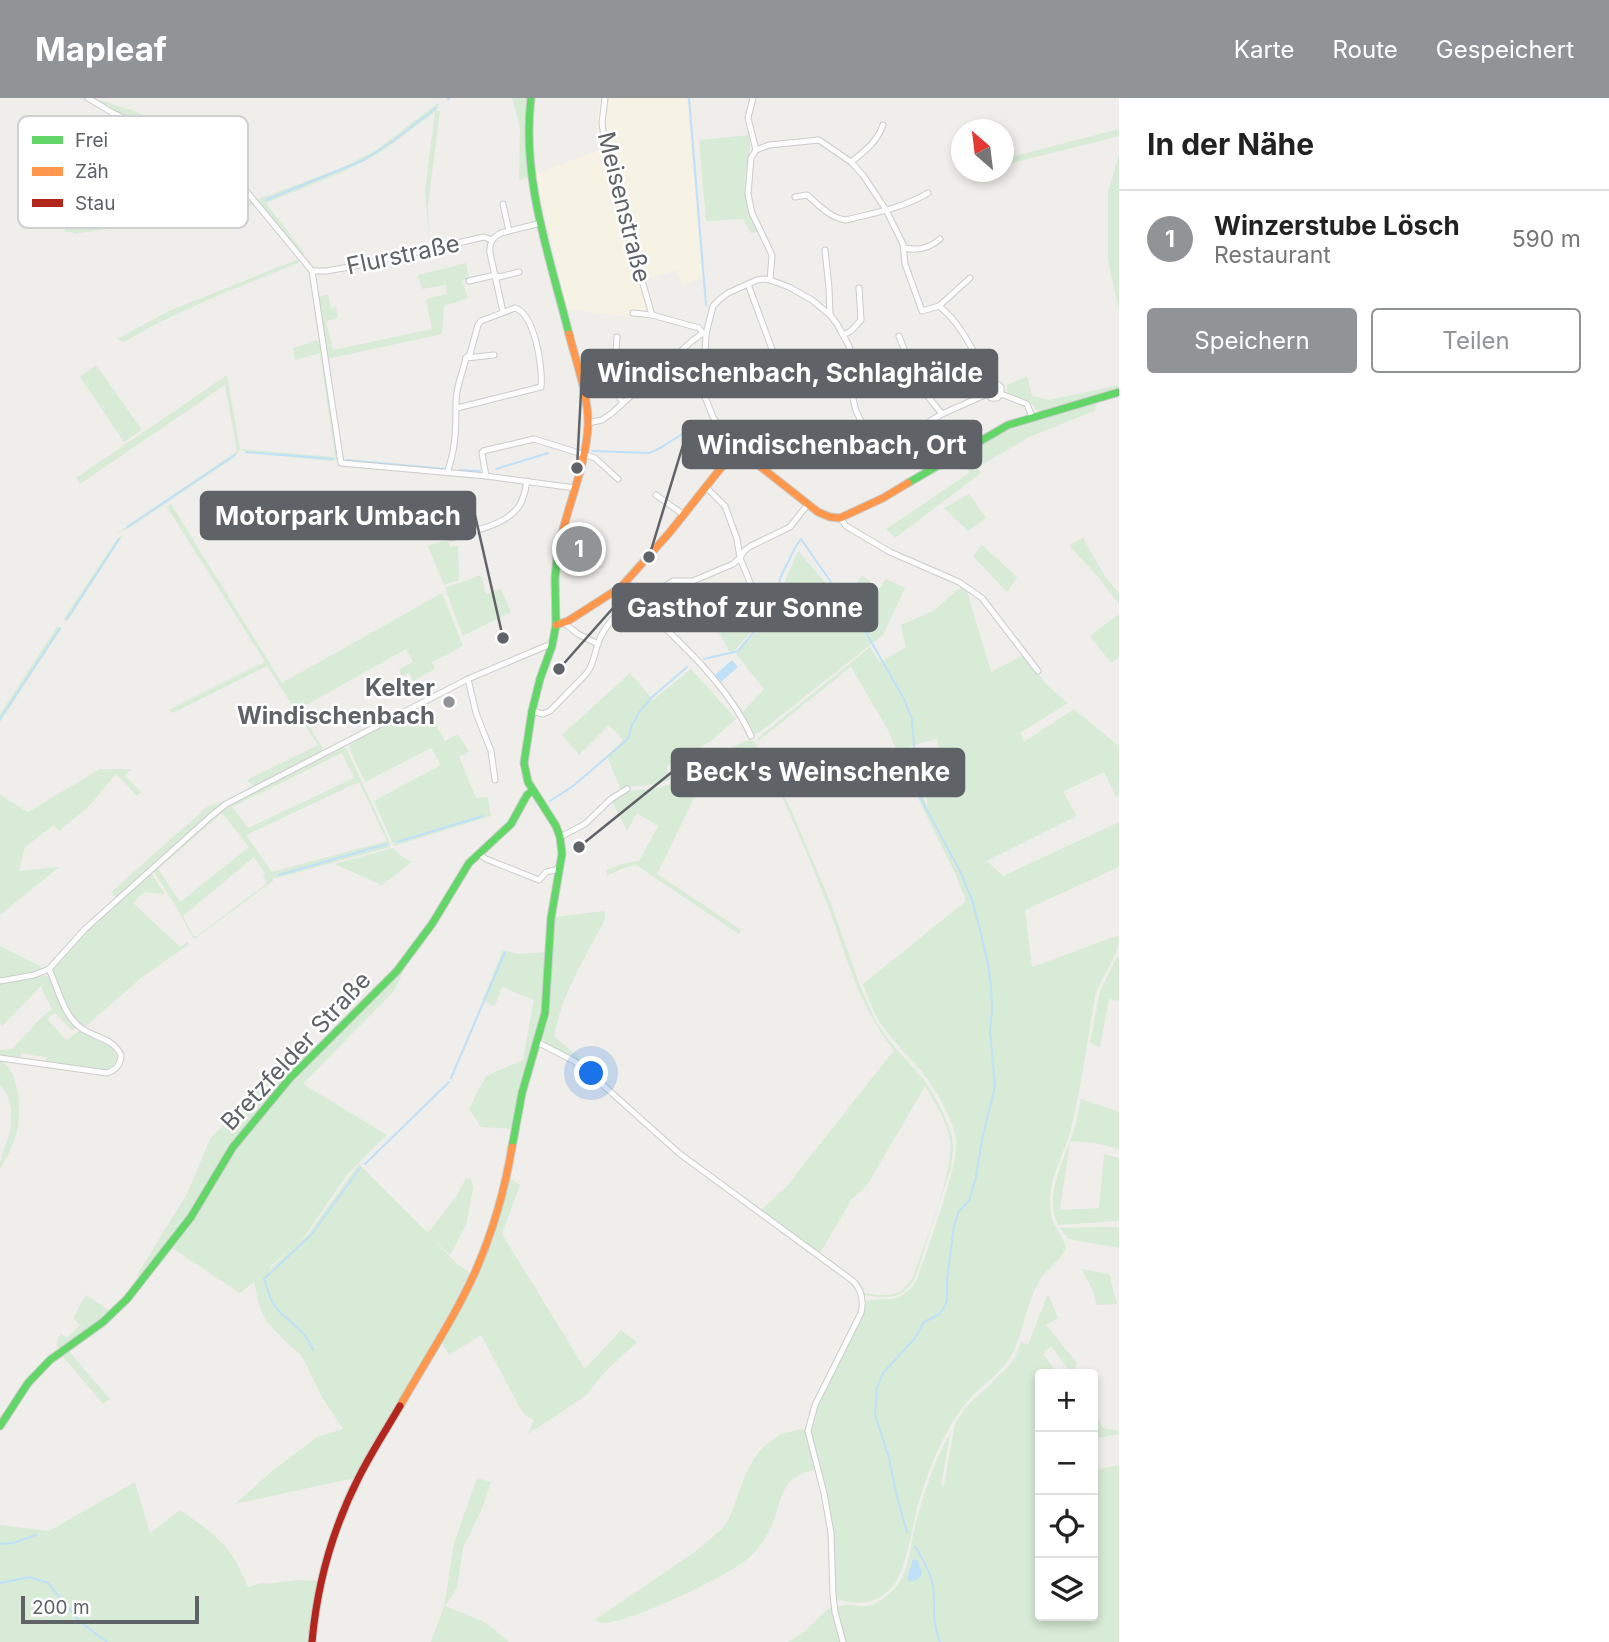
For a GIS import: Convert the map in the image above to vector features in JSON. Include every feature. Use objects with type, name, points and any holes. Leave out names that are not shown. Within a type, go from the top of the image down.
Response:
[{"type":"main road","points":[[312,1642],[322,1581],[349,1498],[456,1308],[491,1233],[507,1177],[522,1093],[545,1013],[551,918],[562,854],[560,837],[550,815],[532,791],[524,763],[540,678],[560,624],[555,578],[557,554],[584,455],[588,423],[586,402],[541,223],[529,161],[528,116],[531,98]]},
{"type":"main road","points":[[560,624],[621,587],[728,460],[737,456],[752,460],[818,512],[840,518],[883,498],[1008,425],[1119,392]]},
{"type":"main road","name":"Bretzfelder Straße","points":[[0,1426],[28,1383],[45,1365],[59,1352],[103,1322],[127,1299],[191,1217],[233,1147],[290,1078],[397,971],[432,924],[470,863],[511,824],[532,791]]},
{"type":"street","points":[[88,98],[119,116]]},
{"type":"street","name":"Meisenstraße","points":[[605,98],[602,123],[607,159],[652,315]]},
{"type":"street","points":[[753,98],[748,118],[756,150]]},
{"type":"street","points":[[851,162],[872,145],[883,125]]},
{"type":"street","points":[[770,280],[772,255],[752,212],[748,194],[751,158],[756,150],[769,145],[819,140],[851,162],[863,175],[886,211],[904,248],[905,264],[922,312],[939,306],[970,278]]},
{"type":"street","points":[[248,193],[312,271],[341,463],[575,488]]},
{"type":"street","points":[[795,197],[807,195],[830,215],[846,220],[886,211],[928,193]]},
{"type":"street","points":[[503,204],[509,231]]},
{"type":"street","points":[[503,312],[489,249],[492,240],[495,236],[509,231],[541,223]]},
{"type":"street","name":"Flurstraße","points":[[312,271],[365,264],[484,237],[492,240]]},
{"type":"street","points":[[904,248],[911,250],[929,247],[940,239]]},
{"type":"street","points":[[825,250],[830,315]]},
{"type":"street","points":[[470,281],[519,272]]},
{"type":"street","points":[[737,456],[713,417],[703,392],[705,333],[713,306],[719,300],[747,284],[764,279],[789,287],[812,300],[830,315],[849,346],[856,411],[873,440],[889,442],[900,439],[942,414],[987,394]]},
{"type":"street","points":[[747,284],[776,360]]},
{"type":"street","points":[[843,335],[861,320],[859,288]]},
{"type":"street","points":[[939,306],[963,331],[990,383]]},
{"type":"street","points":[[447,473],[453,457],[456,435],[456,400],[466,358],[471,354],[478,325],[481,321],[519,308],[531,327],[541,364],[541,387],[457,408]]},
{"type":"street","name":"Meisenstraße","points":[[633,313],[652,315],[699,328],[705,333]]},
{"type":"street","points":[[588,423],[602,421],[692,341],[705,333]]},
{"type":"street","points":[[899,336],[917,383],[942,414]]},
{"type":"street","points":[[617,337],[616,382],[619,398],[623,403]]},
{"type":"street","points":[[466,358],[494,355]]},
{"type":"street","points":[[990,383],[999,384],[1002,394]]},
{"type":"street","points":[[987,394],[986,388],[990,383]]},
{"type":"street","points":[[987,394],[994,398],[1002,394],[1027,404],[1032,417]]},
{"type":"street","points":[[486,477],[483,451],[534,439],[595,458],[618,479]]},
{"type":"street","points":[[451,538],[506,518],[521,503],[527,481]]},
{"type":"street","points":[[706,487],[725,506],[737,539],[740,558],[754,592]]},
{"type":"street","points":[[656,495],[684,515]]},
{"type":"street","points":[[533,711],[543,714],[550,711],[570,692],[591,668],[598,644],[611,620],[636,601],[673,582],[693,580],[733,564],[751,545],[790,527],[808,504]]},
{"type":"street","points":[[840,518],[846,526],[890,552],[950,578],[982,598],[1038,671]]},
{"type":"street","points":[[621,587],[725,692],[743,718],[751,736]]},
{"type":"street","points":[[560,624],[598,644]]},
{"type":"street","points":[[0,981],[34,975],[49,969],[85,929],[226,804],[468,679],[546,646],[552,646]]},
{"type":"street","points":[[468,679],[476,713],[491,751],[495,780]]},
{"type":"street","points":[[560,837],[585,824],[611,799],[627,789]]},
{"type":"street","points":[[480,854],[486,859],[539,880],[546,872],[560,869]]},
{"type":"street","points":[[0,1058],[107,1073],[119,1065],[121,1055],[114,1045],[79,1027],[70,1016],[49,969]]},
{"type":"street","points":[[537,1042],[585,1069],[680,1154],[853,1281],[861,1291],[862,1313],[815,1405],[808,1431],[831,1533],[833,1595],[843,1642]]},
{"type":"shaded area","points":[[601,98],[687,98],[702,278],[682,284],[677,270],[645,279],[657,320],[567,309],[536,174],[599,150],[597,118]]},
{"type":"green space","points":[[512,98],[527,98],[525,148],[528,177],[519,180],[520,127]]},
{"type":"green space","points":[[100,100],[145,116],[123,116],[95,102]]},
{"type":"green space","points":[[438,103],[436,111],[440,111],[428,205],[429,235],[425,191],[435,112],[381,152],[345,171],[266,203],[305,254],[301,255],[256,200],[344,167],[378,149]]},
{"type":"green space","points":[[1119,129],[1119,136],[1014,162],[1014,156]]},
{"type":"green space","points":[[749,135],[750,150],[745,188],[749,211],[758,232],[751,233],[743,219],[706,221],[699,140]]},
{"type":"green space","points":[[1119,154],[1119,311],[1108,260],[1108,193]]},
{"type":"green space","points":[[248,195],[256,205],[248,206]]},
{"type":"green space","points":[[64,228],[112,228],[74,234],[65,232]]},
{"type":"green space","points":[[299,259],[298,263],[188,309],[124,342],[117,339],[169,311]]},
{"type":"green space","points":[[466,263],[469,279],[462,281],[468,298],[444,306],[442,334],[327,359],[318,297],[328,294],[331,308],[336,307],[338,318],[326,321],[333,350],[432,329],[426,299],[447,294],[446,285],[422,289],[418,275]]},
{"type":"green space","points":[[317,340],[322,346],[338,457],[336,460],[248,453],[240,449],[335,457],[320,353],[295,360],[293,348]]},
{"type":"green space","points":[[96,365],[142,430],[124,442],[80,377]]},
{"type":"green space","points":[[227,375],[240,449],[235,457],[128,529],[116,534],[237,451],[225,385],[80,484],[76,478]]},
{"type":"green space","points":[[1027,376],[1032,396],[1049,400],[1119,385],[1119,390],[1040,411],[1036,410],[1030,401],[1007,393],[1007,385]]},
{"type":"green space","points":[[1098,401],[1094,411],[1029,437],[977,468],[981,473],[895,538],[886,529],[969,473],[961,457],[978,446],[1020,426]]},
{"type":"green space","points":[[969,494],[986,518],[968,531],[944,508]]},
{"type":"green space","points":[[171,504],[282,683],[442,593],[463,646],[432,662],[435,669],[413,681],[409,673],[402,676],[399,669],[413,662],[406,649],[299,709],[323,749],[319,754],[256,786],[252,785],[247,780],[318,745],[267,666],[173,713],[169,710],[265,662],[167,507]]},
{"type":"green space","points":[[124,534],[66,623],[64,618],[118,538]]},
{"type":"green space","points":[[1083,538],[1106,578],[1119,593],[1119,604],[1069,545]]},
{"type":"green space","points":[[447,539],[450,547],[458,545],[459,580],[444,585],[428,546]]},
{"type":"green space","points":[[982,545],[1017,577],[1007,592],[973,556]]},
{"type":"green space","points":[[798,551],[843,603],[862,575],[879,589],[886,579],[905,588],[883,635],[755,734],[751,732],[742,713],[764,689],[736,654],[770,617]]},
{"type":"green space","points":[[481,575],[486,594],[501,589],[511,612],[463,636],[445,588]]},
{"type":"green space","points":[[961,588],[967,591],[991,672],[1023,655],[1047,685],[1068,703],[1020,733],[1024,742],[1074,709],[1119,746],[1119,795],[1116,797],[1104,772],[1063,792],[1077,816],[987,861],[1003,876],[1119,822],[1119,867],[1025,910],[1032,967],[1119,935],[1113,959],[1095,996],[1072,1124],[1050,1196],[1050,1213],[1066,1247],[1035,1289],[1009,1359],[965,1404],[942,1441],[921,1493],[905,1559],[897,1580],[887,1592],[877,1598],[867,1602],[849,1602],[835,1597],[832,1532],[810,1433],[816,1405],[864,1312],[867,1301],[900,1297],[917,1280],[950,1180],[956,1147],[952,1124],[940,1099],[926,1077],[881,1024],[863,984],[966,901],[888,730],[851,667],[757,742],[758,738],[870,647],[880,662],[906,647],[901,625],[935,610]],"holes":[[[937,739],[940,753],[952,776],[949,785],[927,790],[927,806],[910,746]]]},
{"type":"green space","points":[[751,594],[766,616],[731,654],[713,622],[733,601]]},
{"type":"green space","points":[[1119,614],[1119,657],[1111,663],[1090,636]]},
{"type":"green space","points":[[57,627],[62,628],[0,722],[0,714]]},
{"type":"green space","points":[[691,669],[736,719],[711,741],[666,767],[671,779],[659,784],[621,790],[607,756],[623,740],[609,725],[579,755],[562,735],[630,673],[653,700]]},
{"type":"green space","points":[[424,704],[445,741],[458,734],[469,752],[459,757],[476,798],[488,797],[491,816],[394,846],[374,801],[441,765],[431,748],[365,782],[349,748],[351,743]]},
{"type":"green space","points":[[750,740],[754,741],[789,805],[830,901],[860,986],[876,1022],[925,1081],[941,1108],[952,1136],[951,1167],[915,1278],[904,1291],[893,1296],[863,1293],[897,1293],[913,1277],[937,1209],[950,1154],[946,1126],[925,1086],[868,1184],[852,1199],[819,1255],[760,1211],[787,1186],[894,1050],[872,1018],[863,1000],[817,877],[776,784],[700,786],[657,874],[741,930],[739,934],[636,865],[607,876],[606,870],[639,861],[658,826],[637,813],[627,831],[612,801],[627,791],[670,784],[714,756]]},
{"type":"green space","points":[[343,747],[346,748],[391,845],[275,877],[273,881],[196,938],[193,938],[154,870],[229,805]],"holes":[[[342,753],[354,778],[248,828],[232,807]],[[359,782],[387,841],[272,872],[246,835]],[[222,813],[249,847],[180,902],[158,869]],[[254,857],[265,873],[263,877],[267,883],[196,937],[183,916]]]},
{"type":"green space","points":[[100,769],[131,769],[125,776],[141,792],[137,796],[116,774],[90,805],[59,831],[54,825],[25,847],[19,871],[59,867],[0,915],[0,795],[28,812]]},
{"type":"green space","points":[[249,788],[226,802],[116,898],[111,892],[207,807]]},
{"type":"green space","points":[[393,848],[412,862],[382,885],[334,864]]},
{"type":"green space","points":[[151,873],[165,894],[144,892],[133,903],[180,947],[188,942],[188,945],[142,977],[85,1027],[71,1014],[65,1003],[54,977],[55,965],[87,930]]},
{"type":"green space","points":[[605,911],[605,920],[568,991],[554,1036],[638,1114],[587,1068],[549,1046],[542,1036],[548,1013],[554,917]]},
{"type":"green space","points":[[0,946],[40,966],[41,970],[0,979]]},
{"type":"green space","points":[[503,950],[518,954],[546,952],[542,1013],[519,1093],[512,1129],[481,1127],[469,1109],[486,1076],[523,1060],[534,1000],[502,987],[495,1006],[482,1001]]},
{"type":"green space","points":[[413,951],[394,991],[303,1084],[387,1135],[346,1176],[295,1246],[308,1234],[359,1164],[428,1233],[456,1197],[466,1178],[471,1179],[473,1189],[466,1225],[450,1255],[432,1238],[470,1275],[369,1451],[374,1452],[359,1477],[235,1504],[317,1437],[343,1429],[320,1394],[300,1354],[266,1321],[254,1282],[240,1293],[169,1246],[143,1278],[137,1275],[188,1192],[210,1139],[262,1085],[304,1047],[317,1051]],"holes":[[[293,1248],[271,1268],[269,1267]]]},
{"type":"green space","points":[[1117,957],[1119,1001],[1109,999],[1100,1047],[1090,1043],[1100,991]]},
{"type":"green space","points":[[36,976],[50,978],[77,1027],[72,1030],[55,1013],[47,1019],[66,1040],[81,1030],[110,1046],[118,1063],[105,1070],[46,1062],[46,1057],[21,1053],[20,1058],[0,1056],[0,1050],[12,1049],[52,1009],[41,986],[2,1026],[0,983]]},
{"type":"green space","points":[[0,1060],[15,1080],[19,1110],[15,1138],[0,1169],[11,1116],[10,1102],[0,1086]]},
{"type":"green space","points":[[1081,1099],[1119,1112],[1119,1149],[1070,1141]]},
{"type":"green space","points":[[1070,1142],[1060,1210],[1099,1208],[1104,1154],[1119,1158],[1119,1221],[1058,1225],[1054,1213],[1054,1188]]},
{"type":"green space","points":[[507,1176],[520,1185],[502,1234],[585,1369],[621,1330],[637,1342],[603,1374],[585,1396],[528,1434],[534,1420],[526,1416],[519,1406],[481,1335],[449,1355],[439,1338],[475,1272]]},
{"type":"green space","points":[[1119,1227],[1119,1248],[1068,1239],[1060,1228]]},
{"type":"green space","points":[[1082,1269],[1109,1274],[1117,1304],[1097,1305]]},
{"type":"green space","points":[[1048,1294],[1058,1318],[1046,1325],[1077,1363],[1074,1369],[1068,1369],[1051,1346],[1043,1354],[1054,1369],[1035,1369],[1035,1621],[1098,1621],[1098,1469],[1119,1465],[1119,1642],[845,1642],[836,1608],[875,1603],[889,1594],[900,1582],[925,1491],[944,1444],[950,1434],[941,1485],[944,1486],[955,1424],[966,1407],[1007,1368],[1015,1358],[1021,1342],[1028,1345]]},
{"type":"green space","points":[[86,1295],[113,1313],[66,1348],[110,1399],[103,1404],[59,1352],[57,1345],[61,1334],[67,1338],[80,1325],[73,1318]]},
{"type":"green space","points":[[1098,1418],[1103,1428],[1118,1430],[1119,1434],[1098,1438]]},
{"type":"green space","points":[[802,1429],[808,1431],[818,1469],[805,1472],[789,1483],[769,1531],[752,1555],[705,1584],[659,1606],[619,1620],[605,1623],[595,1620],[696,1551],[722,1529],[729,1519],[745,1476],[762,1448],[781,1434]]},
{"type":"green space","points":[[477,1478],[491,1482],[481,1511],[463,1548],[457,1588],[445,1606],[482,1621],[509,1642],[431,1642],[444,1607],[454,1543]]},
{"type":"green space","points":[[135,1482],[150,1533],[180,1510],[224,1545],[235,1560],[248,1587],[261,1583],[322,1581],[312,1642],[0,1642],[0,1525],[49,1531]]},
{"type":"green space","points":[[829,1608],[832,1609],[841,1642],[788,1642],[803,1633]]},
{"type":"water","points":[[732,660],[738,667],[721,682],[715,675]]},
{"type":"water","points":[[913,1559],[918,1561],[922,1573],[914,1581],[910,1581],[907,1579]]},
{"type":"waterway","points":[[689,98],[706,305]]},
{"type":"waterway","points":[[266,200],[364,160],[436,108]]},
{"type":"waterway","points":[[593,451],[649,453],[700,423]]},
{"type":"waterway","points":[[246,452],[333,459]]},
{"type":"waterway","points":[[496,469],[548,453]]},
{"type":"waterway","points":[[127,527],[235,455]]},
{"type":"waterway","points":[[346,460],[446,469]]},
{"type":"waterway","points":[[460,470],[480,471]]},
{"type":"waterway","points":[[67,619],[119,539]]},
{"type":"waterway","points":[[704,659],[738,651],[769,614],[778,597],[780,578],[801,539],[865,631],[904,699],[912,719],[920,797],[961,873],[980,929],[991,987],[990,1031],[995,1086],[976,1177],[969,1201],[959,1211],[954,1226],[944,1308],[938,1315],[924,1322],[915,1338],[883,1373],[877,1388],[875,1415],[889,1458],[907,1532]]},
{"type":"waterway","points":[[0,719],[60,628]]},
{"type":"waterway","points":[[550,801],[573,786],[628,739],[640,711],[687,667]]},
{"type":"waterway","points":[[397,842],[483,816]]},
{"type":"waterway","points":[[279,875],[387,844]]},
{"type":"waterway","points":[[451,1078],[505,952]]},
{"type":"waterway","points":[[365,1164],[449,1082]]},
{"type":"waterway","points":[[313,1350],[302,1333],[276,1307],[264,1279],[311,1235],[360,1168]]},
{"type":"waterway","points":[[0,1544],[13,1543],[36,1535]]},
{"type":"waterway","points":[[915,1546],[932,1581],[935,1625],[940,1642]]},
{"type":"waterway","points":[[0,1583],[30,1577],[48,1583],[79,1621],[107,1642]]},
{"type":"traffic: fast","points":[[531,98],[529,128],[534,188],[539,218],[569,334]]},
{"type":"traffic: fast","points":[[908,483],[1008,425],[1119,392]]},
{"type":"traffic: fast","points":[[512,1147],[522,1093],[545,1013],[551,918],[562,854],[556,826],[528,782],[524,763],[532,711],[556,625],[557,557]]},
{"type":"traffic: fast","points":[[0,1426],[28,1383],[50,1360],[103,1322],[127,1299],[191,1217],[233,1147],[290,1078],[397,971],[432,924],[469,863],[511,824],[532,791]]},
{"type":"traffic: slow","points":[[557,557],[583,458],[588,425],[584,391],[569,334]]},
{"type":"traffic: slow","points":[[556,625],[568,621],[621,587],[731,459],[741,457],[752,460],[818,512],[830,517],[840,518],[908,483]]},
{"type":"traffic: slow","points":[[400,1406],[476,1270],[498,1210],[512,1147]]},
{"type":"traffic: jam","points":[[312,1642],[322,1578],[341,1516],[364,1468],[400,1406]]},
{"type":"place","name":"Windischenbach, Schlaghälde","points":[[577,468]]},
{"type":"place","name":"Winzerstube Lösch","points":[[579,549]]},
{"type":"place","name":"Windischenbach, Ort","points":[[649,557]]},
{"type":"place","name":"Motorpark Umbach","points":[[503,638]]},
{"type":"place","name":"Gasthof zur Sonne","points":[[559,669]]},
{"type":"place","name":"Kelter Windischenbach","points":[[449,702]]},
{"type":"place","name":"Beck's Weinschenke","points":[[579,847]]}]
